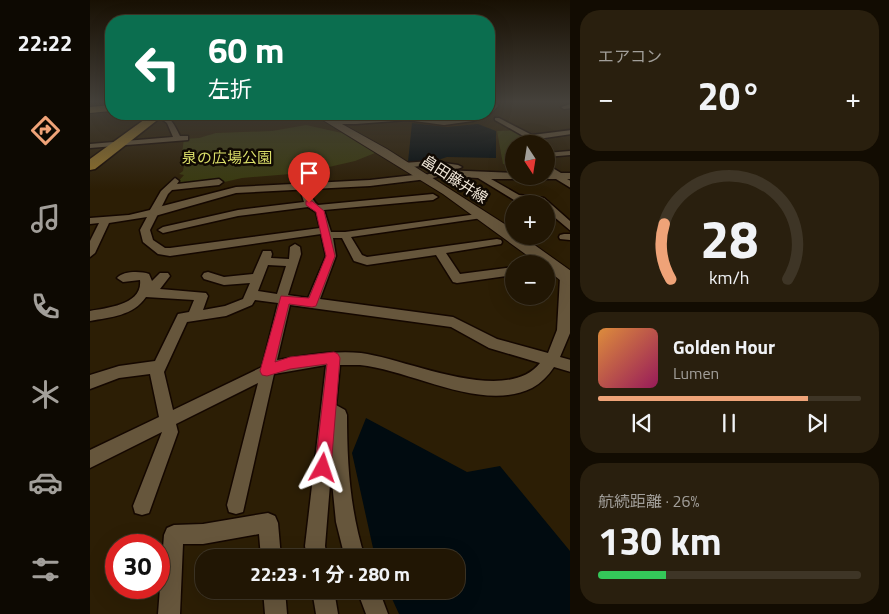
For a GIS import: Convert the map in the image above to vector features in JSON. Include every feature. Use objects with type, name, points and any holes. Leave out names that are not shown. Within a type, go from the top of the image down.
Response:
[{"type":"highway","points":[[90,166],[135,132]]},
{"type":"main road","name":"畠田藤井線","points":[[349,132],[482,215],[569,275]]},
{"type":"street","points":[[90,146],[181,138],[177,132]]},
{"type":"street","points":[[555,135],[570,132]]},
{"type":"street","points":[[555,154],[570,153]]},
{"type":"street","points":[[403,164],[431,163],[488,170],[490,176]]},
{"type":"street","points":[[90,221],[138,216],[236,190],[370,183],[442,173],[480,176],[570,176]]},
{"type":"street","points":[[555,173],[570,186]]},
{"type":"street","points":[[480,176],[512,195]]},
{"type":"street","points":[[219,182],[173,184],[164,194],[147,224],[145,236],[148,242],[162,251],[326,232],[345,235],[482,215]]},
{"type":"street","points":[[303,186],[314,206],[320,211],[330,256],[312,303]]},
{"type":"street","points":[[163,230],[232,214],[433,197]]},
{"type":"street","points":[[555,214],[570,228]]},
{"type":"street","points":[[90,253],[105,220]]},
{"type":"street","points":[[345,235],[358,258],[367,261],[497,242]]},
{"type":"street","points":[[236,505],[283,299],[296,254],[295,247]]},
{"type":"street","points":[[438,250],[457,279],[505,271]]},
{"type":"street","points":[[142,506],[170,432],[157,379],[159,367],[183,318],[216,313],[248,302],[266,257],[293,263]]},
{"type":"street","points":[[90,459],[167,419],[267,371],[290,363],[334,358],[360,359],[491,390],[519,386],[530,381],[551,360],[558,348],[566,320],[563,289],[569,275]]},
{"type":"street","points":[[143,292],[155,286],[164,276]]},
{"type":"street","points":[[208,276],[224,281],[258,278]]},
{"type":"street","points":[[90,316],[116,312],[133,306],[147,287],[145,277],[122,278]]},
{"type":"street","points":[[143,292],[202,296],[194,316]]},
{"type":"street","points":[[251,295],[453,322],[494,344],[570,366]]},
{"type":"street","points":[[316,549],[334,358]]},
{"type":"street","points":[[90,382],[119,372],[159,367]]},
{"type":"street","points":[[328,409],[339,415],[338,468],[340,492],[353,549]]},
{"type":"street","points":[[169,614],[174,535],[203,534],[268,523],[270,549]]},
{"type":"street","points":[[275,599],[276,614]]},
{"type":"street","points":[[324,599],[327,614]]},
{"type":"street","points":[[371,599],[377,614]]},
{"type":"green space","name":"泉の広場公園","points":[[336,132],[342,133],[375,153],[355,161],[303,173],[242,178],[220,183],[175,185],[184,175],[179,174],[183,171],[184,166],[180,166],[184,139],[199,138],[216,133]]},
{"type":"green space","points":[[497,132],[521,132],[526,135],[505,135],[505,164],[503,164]]},
{"type":"shaded area","points":[[411,132],[496,132],[496,158],[447,157],[432,162],[408,162]]},
{"type":"shaded area","points":[[366,418],[467,472],[500,466],[570,551],[570,614],[399,614],[392,599],[465,599],[465,549],[373,549],[352,453]]},
{"type":"route","points":[[309,203],[320,211],[330,249],[330,256],[312,303],[285,299],[267,371],[275,367],[304,360],[334,358],[323,468]]}]
